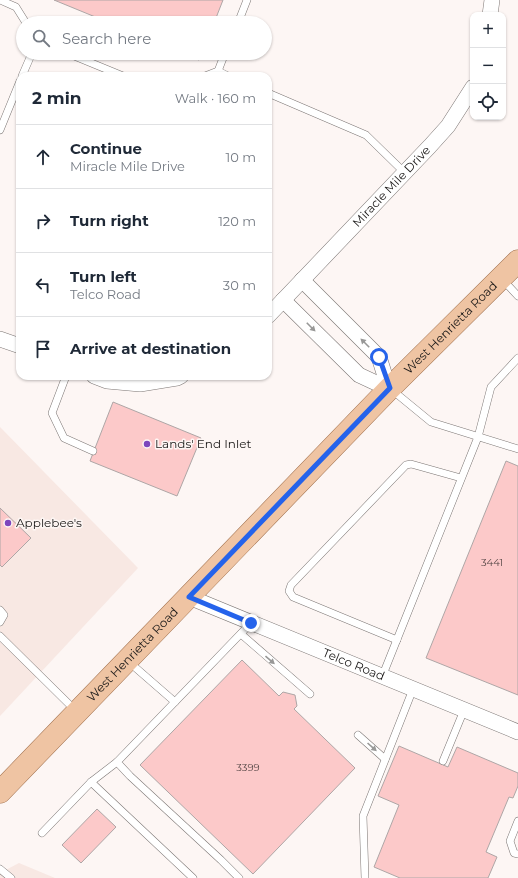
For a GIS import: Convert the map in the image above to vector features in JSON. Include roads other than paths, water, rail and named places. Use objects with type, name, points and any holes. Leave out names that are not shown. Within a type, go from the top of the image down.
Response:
[{"type":"main road","name":"West Henrietta Road","points":[[0,792],[390,388],[518,261]]},
{"type":"street","points":[[490,12],[492,0]]},
{"type":"street","name":"Miracle Mile Drive","points":[[272,312],[448,126],[470,92]]},
{"type":"street","points":[[302,280],[379,357],[390,388]]},
{"type":"street","points":[[283,300],[359,375],[390,388]]},
{"type":"street","points":[[0,339],[16,345]]},
{"type":"street","points":[[104,380],[140,384],[165,380]]},
{"type":"street","name":"Telco Road","points":[[189,597],[518,732]]},
{"type":"lane","points":[[0,0],[16,7],[22,16]]},
{"type":"lane","points":[[241,16],[247,0]]},
{"type":"lane","points":[[24,72],[29,60]]},
{"type":"lane","points":[[84,60],[113,72]]},
{"type":"lane","points":[[218,71],[223,60]]},
{"type":"lane","points":[[0,130],[16,91]]},
{"type":"lane","points":[[272,95],[366,135],[405,173]]},
{"type":"lane","points":[[501,278],[518,296]]},
{"type":"lane","points":[[382,677],[478,437],[491,386],[518,358]]},
{"type":"lane","points":[[64,380],[52,413],[64,438],[93,451]]},
{"type":"lane","points":[[390,388],[431,422],[518,448]]},
{"type":"lane","points":[[397,640],[293,597],[289,591],[291,585],[406,465],[411,464],[462,478]]},
{"type":"lane","points":[[0,610],[4,615],[0,622]]},
{"type":"lane","points":[[42,833],[91,782],[117,762],[251,623]]},
{"type":"lane","points":[[241,634],[310,694]]},
{"type":"lane","points":[[0,636],[77,712]]},
{"type":"lane","points":[[128,660],[175,702]]},
{"type":"lane","points":[[365,878],[363,816],[413,689]]},
{"type":"lane","points":[[443,761],[464,710]]},
{"type":"lane","points":[[358,735],[385,759]]},
{"type":"lane","points":[[117,762],[239,878]]},
{"type":"lane","points":[[91,782],[193,878]]},
{"type":"lane","points":[[518,821],[510,841],[514,853],[518,854]]},
{"type":"lane","points":[[0,869],[11,878]]},
{"type":"place","name":"Lands' End Inlet","points":[[147,444]]},
{"type":"place","name":"Applebee's","points":[[8,523]]}]
